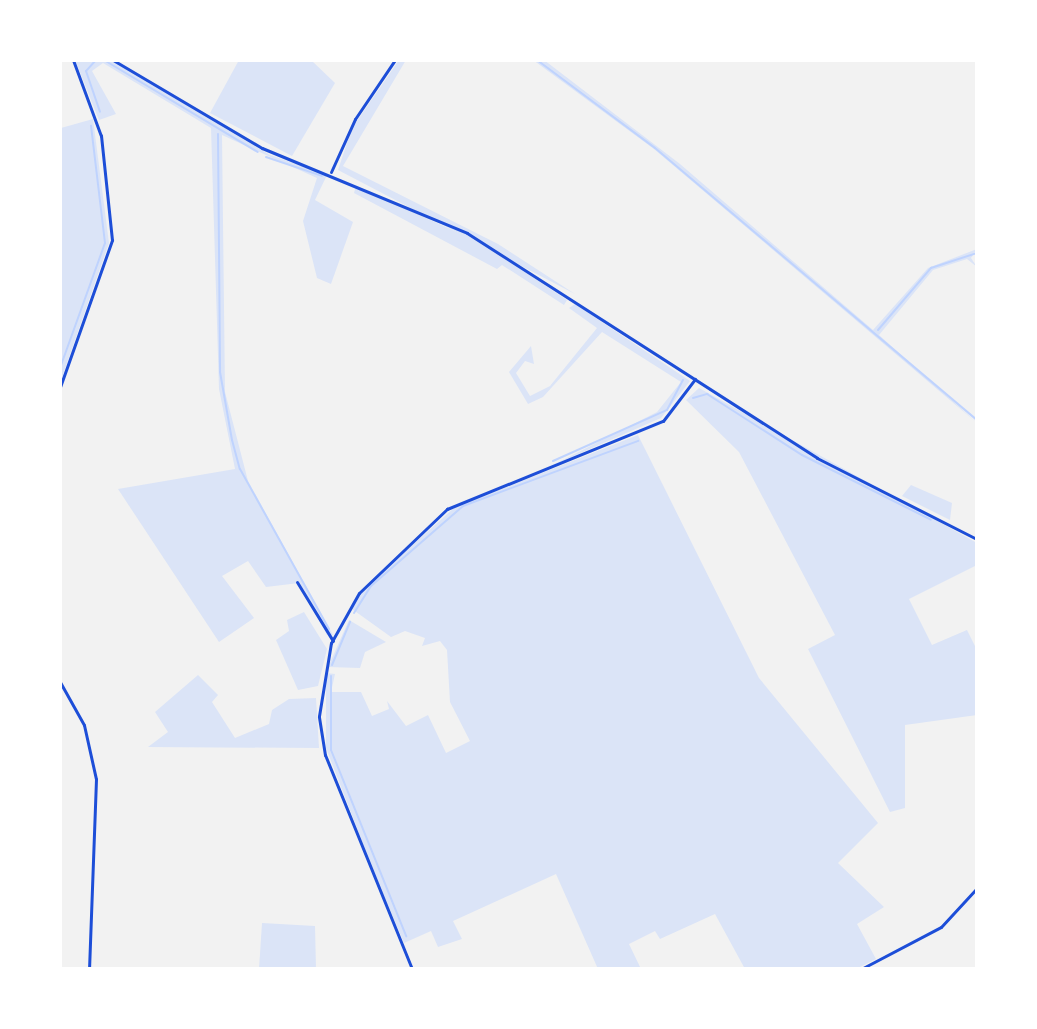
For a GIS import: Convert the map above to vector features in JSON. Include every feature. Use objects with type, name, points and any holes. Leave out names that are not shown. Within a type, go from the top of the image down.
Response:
[{"type":"street","points":[[60,387],[112,240],[101,136],[73,60]]},
{"type":"street","points":[[113,60],[262,148],[331,172],[467,233],[817,458],[977,539]]},
{"type":"street","points":[[331,172],[355,119],[395,60]]},
{"type":"street","points":[[412,969],[325,755],[322,678],[333,641],[359,593],[447,509],[663,421],[695,379]]},
{"type":"street","points":[[297,582],[333,641]]},
{"type":"street","points":[[60,682],[84,725],[96,779],[89,969]]},
{"type":"street","points":[[861,969],[941,927],[977,888]]},
{"type":"shaded area","points":[[75,60],[111,60],[270,155],[327,175],[315,200],[353,222],[331,284],[317,278],[303,221],[317,178],[222,135],[225,392],[248,481],[333,635],[327,635],[299,583],[266,587],[248,561],[222,576],[254,618],[219,642],[118,489],[235,469],[219,389],[211,128],[103,63],[92,71],[116,114],[99,120]]},
{"type":"shaded area","points":[[239,60],[311,60],[335,83],[292,156],[210,113]]},
{"type":"shaded area","points":[[399,60],[406,60],[343,166],[498,244],[575,294],[338,170],[352,128]]},
{"type":"shaded area","points":[[533,60],[544,60],[680,164],[873,330],[928,268],[977,249],[971,258],[977,267],[967,259],[933,270],[879,335],[977,423],[654,149]]},
{"type":"shaded area","points":[[93,119],[109,243],[60,383],[61,128]]},
{"type":"shaded area","points":[[356,186],[483,244],[567,300],[564,305],[502,265],[497,269],[354,193]]},
{"type":"shaded area","points":[[575,304],[690,381],[661,418],[553,465],[657,412],[681,382],[602,332],[543,397],[528,404],[509,372],[531,346],[534,364],[525,361],[516,373],[530,396],[550,386],[597,328],[569,308]]},
{"type":"shaded area","points":[[699,388],[977,543],[977,565],[909,599],[932,645],[967,630],[977,650],[977,715],[905,725],[905,808],[890,812],[808,649],[835,635],[739,452],[686,400]]},
{"type":"shaded area","points":[[638,435],[759,678],[878,823],[838,863],[884,907],[857,924],[876,959],[856,969],[745,969],[715,914],[660,939],[655,931],[629,944],[641,969],[598,969],[556,874],[453,921],[462,939],[438,947],[431,931],[404,943],[375,875],[326,748],[326,673],[335,674],[331,692],[361,692],[372,716],[389,709],[387,701],[406,726],[428,715],[446,753],[470,741],[450,702],[447,650],[440,641],[422,646],[425,638],[405,631],[391,637],[352,609],[364,588],[454,508]]},
{"type":"shaded area","points":[[911,485],[952,503],[950,520],[902,496]]},
{"type":"shaded area","points":[[304,612],[327,649],[318,686],[298,690],[276,640],[289,631],[287,620]]},
{"type":"shaded area","points":[[349,620],[386,642],[365,652],[360,668],[328,667]]},
{"type":"shaded area","points":[[198,675],[218,695],[212,702],[235,738],[269,724],[272,710],[289,699],[316,698],[319,748],[148,747],[168,732],[155,712]]},
{"type":"shaded area","points":[[262,923],[315,926],[316,969],[259,969]]},
{"type":"waterway","points":[[96,60],[86,71],[100,112]]},
{"type":"waterway","points":[[104,60],[258,152]]},
{"type":"waterway","points":[[537,60],[655,148],[977,420]]},
{"type":"waterway","points":[[60,368],[105,243],[91,126]]},
{"type":"waterway","points":[[218,134],[220,372],[232,440],[240,469],[329,629]]},
{"type":"waterway","points":[[266,157],[322,176]]},
{"type":"waterway","points":[[878,330],[931,268],[977,253]]},
{"type":"waterway","points":[[553,461],[667,410],[683,380]]},
{"type":"waterway","points":[[693,398],[707,394],[802,455],[931,520]]},
{"type":"waterway","points":[[354,613],[371,586],[463,506],[638,441]]},
{"type":"waterway","points":[[332,665],[350,622]]},
{"type":"waterway","points":[[331,676],[331,750],[406,936]]}]
